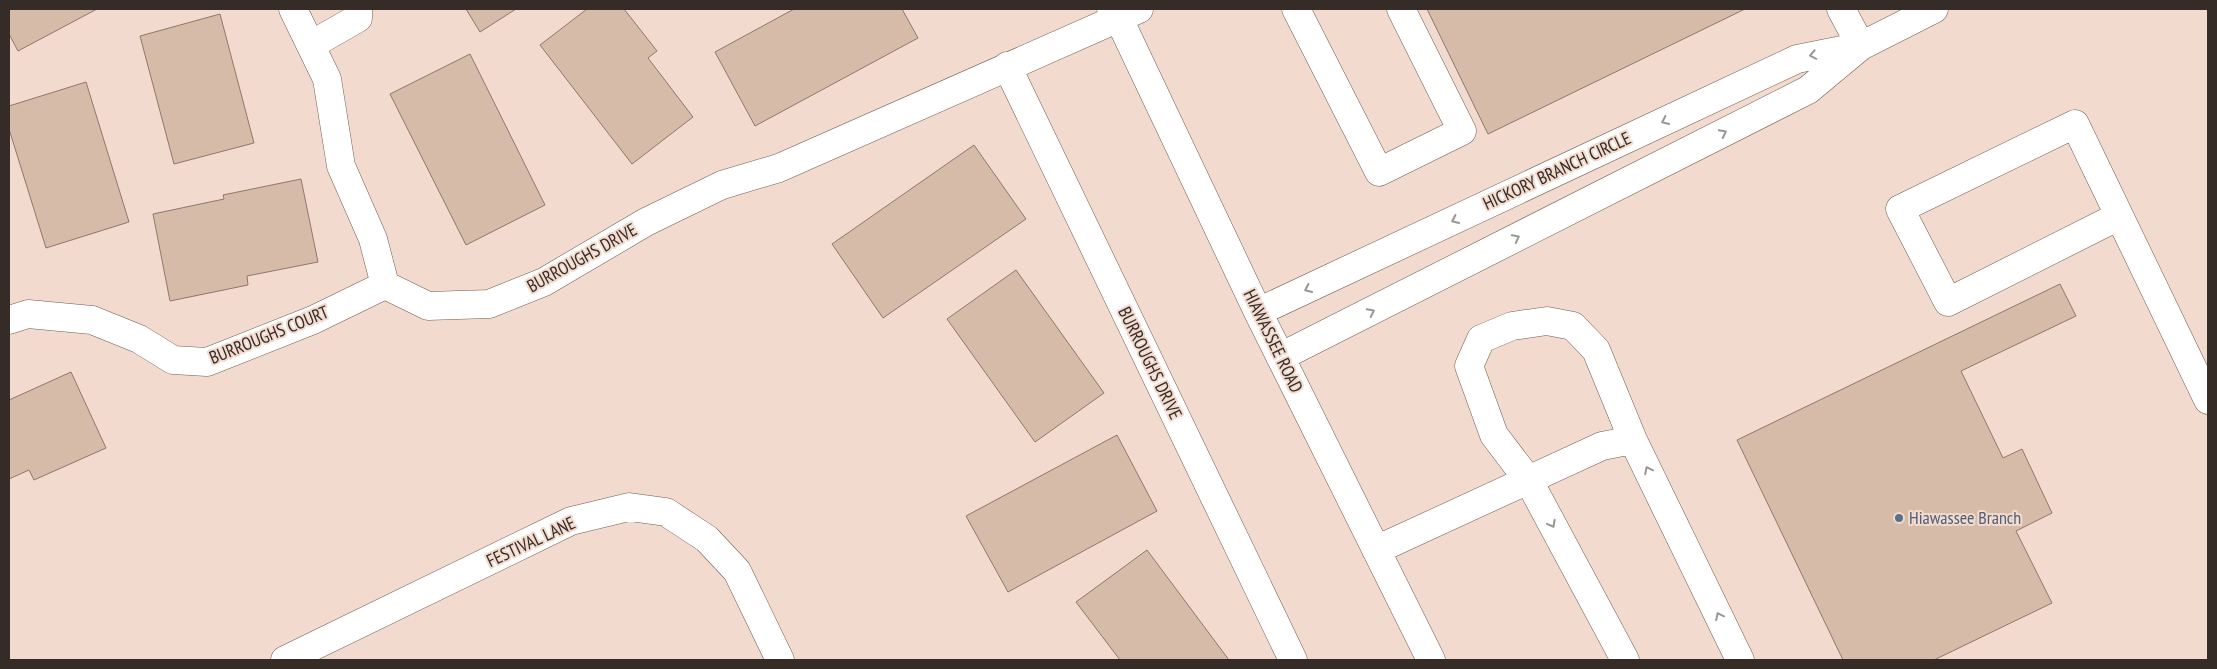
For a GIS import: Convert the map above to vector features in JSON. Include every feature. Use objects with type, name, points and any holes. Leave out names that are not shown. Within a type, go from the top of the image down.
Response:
[{"type":"street","points":[[293,9],[327,79],[341,166],[373,239],[385,285]]},
{"type":"street","points":[[311,45],[358,18],[358,9]]},
{"type":"street","points":[[1296,9],[1379,172],[1462,131],[1401,9]]},
{"type":"street","points":[[1841,9],[1861,46]]},
{"type":"street","name":"HICKORY BRANCH CIRCLE","points":[[1280,357],[1808,90],[1861,46],[1934,9]]},
{"type":"street","name":"BURROUGHS DRIVE","points":[[385,285],[428,306],[489,304],[544,282],[646,222],[722,186],[779,168],[1007,66],[1122,11]]},
{"type":"street","name":"HIAWASSEE ROAD","points":[[1122,11],[1258,312],[1431,660]]},
{"type":"street","name":"HICKORY BRANCH CIRCLE","points":[[1258,312],[1797,59],[1861,46]]},
{"type":"street","name":"BURROUGHS DRIVE","points":[[1007,66],[1293,660]]},
{"type":"street","points":[[2119,216],[1948,302],[1900,209],[2075,124],[2208,400]]},
{"type":"street","name":"BURROUGHS COURT","points":[[9,320],[28,314],[92,320],[139,339],[173,360],[207,362],[313,320],[385,285]]},
{"type":"street","points":[[1625,660],[1529,481],[1494,435],[1469,366],[1481,339],[1512,326],[1547,321],[1572,326],[1596,350],[1633,440],[1740,660]]},
{"type":"street","points":[[1376,550],[1602,446],[1633,440]]},
{"type":"street","name":"FESTIVAL LANE","points":[[285,660],[571,521],[629,506],[666,512],[706,539],[737,571],[780,660]]},
{"type":"building","points":[[9,9],[97,9],[18,51],[9,34]]},
{"type":"building","points":[[466,9],[516,9],[480,32]]},
{"type":"building","points":[[587,9],[624,9],[657,51],[648,58],[693,117],[632,164],[540,45]]},
{"type":"building","points":[[794,9],[902,9],[918,38],[755,126],[715,52]]},
{"type":"building","points":[[1427,9],[1745,9],[1488,134]]},
{"type":"building","points":[[220,14],[254,143],[174,164],[140,36]]},
{"type":"building","points":[[470,54],[545,205],[466,245],[390,94]]},
{"type":"building","points":[[86,82],[129,222],[46,248],[9,129],[9,106]]},
{"type":"building","points":[[974,145],[1026,219],[883,318],[832,244]]},
{"type":"building","points":[[301,179],[318,262],[247,276],[248,285],[170,301],[153,214],[224,199],[223,195]]},
{"type":"building","points":[[1016,270],[1104,393],[1035,442],[947,319]]},
{"type":"building","points":[[2060,284],[2076,316],[1961,371],[2003,458],[2022,449],[2052,513],[2016,531],[2052,603],[1934,660],[1843,660],[1737,440]]},
{"type":"building","points":[[71,372],[106,448],[34,480],[29,470],[9,479],[9,400]]},
{"type":"building","points":[[1117,435],[1157,511],[1008,592],[966,516]]},
{"type":"building","points":[[1147,550],[1229,660],[1120,660],[1076,602]]},
{"type":"place","name":"Hiawassee Branch","points":[[1899,518]]}]
